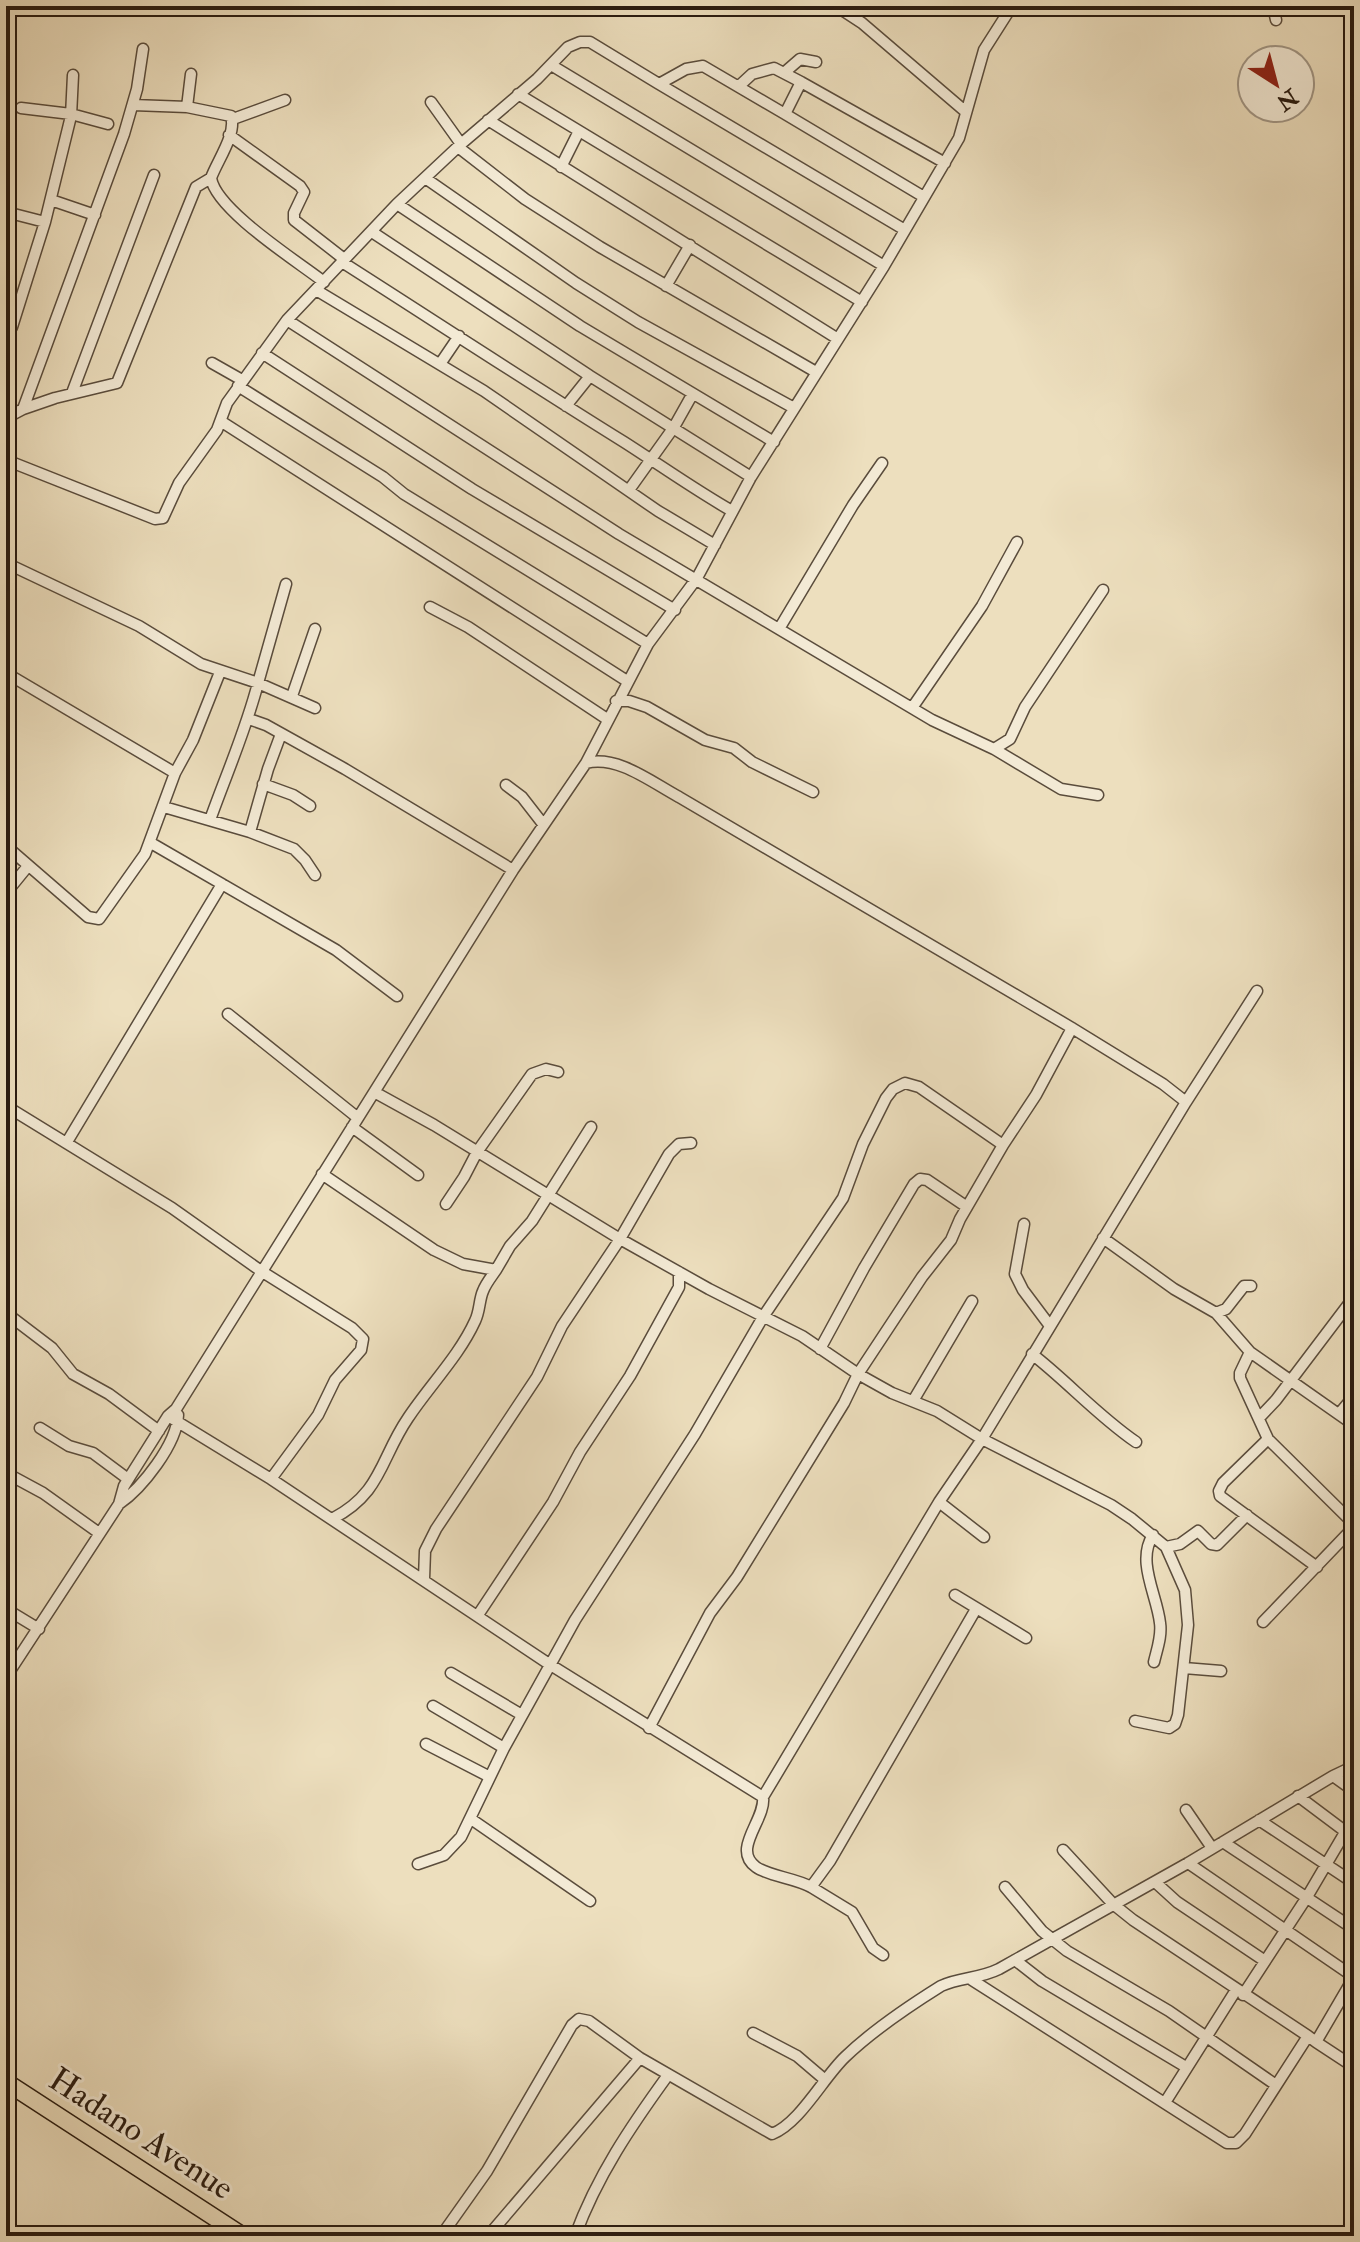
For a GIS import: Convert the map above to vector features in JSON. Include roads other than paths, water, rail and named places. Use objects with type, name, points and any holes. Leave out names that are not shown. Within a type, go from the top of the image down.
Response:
[{"type":"main road","name":"Hadano Avenue","points":[[8,2083],[243,2236]]},
{"type":"street","points":[[836,6],[862,23],[966,112]]},
{"type":"street","points":[[119,1504],[134,1492],[156,1465],[174,1415],[261,1271],[376,1093],[513,870],[586,763],[648,644],[697,578],[751,477],[884,266],[959,138],[984,50],[1012,6]]},
{"type":"street","points":[[1273,6],[1276,20]]},
{"type":"street","points":[[6,460],[160,519],[165,515],[179,483],[222,422],[227,403],[287,320],[397,204],[568,47],[580,42],[590,42],[905,230]]},
{"type":"street","points":[[23,409],[133,105],[143,49]]},
{"type":"street","points":[[785,72],[800,59],[816,62]]},
{"type":"street","points":[[551,65],[884,266]]},
{"type":"street","points":[[659,84],[686,69],[697,67],[709,69],[725,79],[742,82],[785,114],[924,197]]},
{"type":"street","points":[[742,82],[763,69],[774,68],[785,72],[945,163]]},
{"type":"street","points":[[187,107],[191,74]]},
{"type":"street","points":[[6,335],[12,327],[51,200],[71,114],[73,75]]},
{"type":"street","points":[[785,114],[801,82]]},
{"type":"street","points":[[518,94],[862,302]]},
{"type":"street","points":[[233,119],[285,100]]},
{"type":"street","points":[[431,102],[460,145],[525,199],[666,286],[816,372]]},
{"type":"street","points":[[133,105],[187,107],[229,115],[233,119]]},
{"type":"street","points":[[21,108],[71,114],[108,124]]},
{"type":"street","points":[[233,119],[211,178],[215,191],[235,214],[320,286],[681,526],[715,545]]},
{"type":"street","points":[[488,120],[838,339]]},
{"type":"street","points":[[561,167],[579,131]]},
{"type":"street","points":[[229,135],[300,186],[304,192],[294,220],[343,260],[693,489],[732,511]]},
{"type":"street","points":[[72,393],[154,175]]},
{"type":"street","points":[[6,418],[72,393],[112,386],[119,379],[196,187],[211,178]]},
{"type":"street","points":[[425,178],[576,283],[794,408]]},
{"type":"street","points":[[51,200],[95,215]]},
{"type":"street","points":[[397,204],[514,284],[692,395],[774,442]]},
{"type":"street","points":[[6,212],[45,222]]},
{"type":"street","points":[[372,232],[590,376],[751,477]]},
{"type":"street","points":[[666,286],[690,245]]},
{"type":"street","points":[[287,320],[619,534],[912,708],[994,749],[1061,789],[1098,795]]},
{"type":"street","points":[[440,364],[459,336]]},
{"type":"street","points":[[262,353],[472,489],[675,610]]},
{"type":"street","points":[[212,363],[404,494],[648,644]]},
{"type":"street","points":[[566,406],[590,376]]},
{"type":"street","points":[[629,490],[674,427],[692,395]]},
{"type":"street","points":[[222,422],[627,681]]},
{"type":"street","points":[[779,629],[853,505],[882,463]]},
{"type":"street","points":[[912,708],[982,606],[1017,542]]},
{"type":"street","points":[[6,563],[139,626],[201,664],[292,696],[315,708]]},
{"type":"street","points":[[210,820],[249,719],[286,584]]},
{"type":"street","points":[[994,749],[1010,739],[1025,707],[1103,590]]},
{"type":"street","points":[[430,607],[468,627],[607,719]]},
{"type":"street","points":[[292,696],[315,629]]},
{"type":"street","points":[[6,846],[88,917],[95,920],[102,916],[151,843],[175,773],[193,740],[220,672]]},
{"type":"street","points":[[6,673],[175,773]]},
{"type":"street","points":[[616,701],[629,701],[647,707],[705,740],[734,748],[752,762],[813,792]]},
{"type":"street","points":[[249,719],[417,811],[513,870]]},
{"type":"street","points":[[250,832],[281,734]]},
{"type":"street","points":[[592,750],[600,760],[634,773],[679,797],[1072,1028],[1163,1084],[1186,1102]]},
{"type":"street","points":[[586,763],[600,760]]},
{"type":"street","points":[[263,784],[293,795],[310,806]]},
{"type":"street","points":[[506,785],[522,797],[543,824]]},
{"type":"street","points":[[164,807],[250,832],[294,849],[315,875]]},
{"type":"street","points":[[151,843],[336,950],[397,996]]},
{"type":"street","points":[[6,893],[28,866]]},
{"type":"street","points":[[67,1142],[222,884]]},
{"type":"street","points":[[883,1955],[873,1948],[852,1912],[792,1878],[760,1870],[748,1858],[746,1849],[762,1813],[763,1797],[939,1502],[982,1439],[1186,1102],[1257,991]]},
{"type":"street","points":[[228,1014],[418,1175]]},
{"type":"street","points":[[649,1728],[710,1613],[737,1577],[844,1403],[858,1374],[922,1277],[947,1247],[967,1207],[1036,1095],[1072,1028]]},
{"type":"street","points":[[446,1204],[477,1152],[532,1074],[546,1069],[558,1072]]},
{"type":"street","points":[[418,1864],[435,1860],[451,1849],[471,1819],[504,1748],[575,1620],[695,1434],[757,1328],[767,1319],[843,1198],[863,1144],[893,1089],[905,1083],[919,1087],[1003,1145]]},
{"type":"street","points":[[376,1093],[620,1239],[802,1336],[858,1374],[958,1422],[982,1439],[1111,1505],[1153,1535],[1166,1547],[1182,1579],[1188,1625],[1184,1668],[1175,1724],[1165,1728],[1135,1721]]},
{"type":"street","points":[[6,1106],[172,1208],[261,1271],[352,1328],[364,1342],[361,1350],[335,1380],[318,1415],[271,1479]]},
{"type":"street","points":[[332,1519],[355,1505],[369,1491],[404,1425],[470,1331],[483,1291],[510,1246],[532,1221],[591,1127]]},
{"type":"street","points":[[424,1579],[425,1551],[436,1529],[463,1491],[494,1437],[537,1377],[562,1326],[620,1239],[669,1154],[679,1144],[691,1143]]},
{"type":"street","points":[[322,1174],[434,1250],[463,1264],[496,1270]]},
{"type":"street","points":[[820,1349],[917,1181],[927,1180],[967,1207]]},
{"type":"street","points":[[1024,1224],[1015,1274],[1050,1326]]},
{"type":"street","points":[[1103,1238],[1174,1289],[1216,1313],[1250,1352],[1354,1425]]},
{"type":"street","points":[[478,1615],[553,1502],[580,1452],[630,1376],[679,1287],[679,1272]]},
{"type":"street","points":[[679,1287],[697,1282]]},
{"type":"street","points":[[1216,1313],[1226,1309],[1244,1286],[1251,1286]]},
{"type":"street","points":[[1259,1418],[1354,1297]]},
{"type":"street","points":[[913,1401],[972,1301]]},
{"type":"street","points":[[6,1313],[52,1348],[73,1374],[109,1394],[159,1431]]},
{"type":"street","points":[[1250,1352],[1240,1378],[1268,1439],[1354,1526],[1263,1622]]},
{"type":"street","points":[[1032,1354],[1108,1423],[1136,1442]]},
{"type":"street","points":[[1339,1414],[1354,1396]]},
{"type":"street","points":[[6,1677],[119,1504],[128,1479],[159,1431],[174,1415]]},
{"type":"street","points":[[174,1415],[549,1664],[763,1797]]},
{"type":"street","points":[[40,1428],[69,1446],[93,1453],[128,1479]]},
{"type":"street","points":[[1268,1439],[1223,1483],[1219,1491],[1222,1499],[1317,1567]]},
{"type":"street","points":[[6,1473],[43,1493],[99,1533]]},
{"type":"street","points":[[939,1502],[984,1537]]},
{"type":"street","points":[[1166,1547],[1180,1544],[1198,1531],[1211,1544],[1217,1545],[1247,1515]]},
{"type":"street","points":[[1153,1535],[1145,1551],[1160,1623],[1154,1662]]},
{"type":"street","points":[[955,1595],[1026,1638]]},
{"type":"street","points":[[6,1609],[39,1629]]},
{"type":"street","points":[[811,1887],[830,1861],[976,1609]]},
{"type":"street","points":[[1184,1668],[1221,1671]]},
{"type":"street","points":[[451,1673],[522,1715]]},
{"type":"street","points":[[433,1706],[504,1748]]},
{"type":"street","points":[[426,1744],[490,1777]]},
{"type":"street","points":[[441,2236],[487,2171],[576,2021],[584,2018],[640,2058],[772,2134],[796,2115],[824,2079],[864,2041],[932,1992],[949,1983],[989,1974],[1354,1766]]},
{"type":"street","points":[[1333,1776],[1354,1791]]},
{"type":"street","points":[[1298,1796],[1350,1836]]},
{"type":"street","points":[[1186,1810],[1212,1848]]},
{"type":"street","points":[[1166,2101],[1207,2036],[1265,1961],[1326,1863],[1350,1836],[1354,1817]]},
{"type":"street","points":[[471,1819],[590,1901]]},
{"type":"street","points":[[1259,1820],[1354,1883]]},
{"type":"street","points":[[1223,1842],[1354,1929]]},
{"type":"street","points":[[1063,1850],[1113,1904],[1240,1993],[1351,2065],[1354,2052]]},
{"type":"street","points":[[972,1980],[1232,2144],[1240,2141],[1276,2085],[1354,1977],[1188,1863]]},
{"type":"street","points":[[1155,1882],[1177,1902],[1265,1961]]},
{"type":"street","points":[[1005,1887],[1034,1924],[1052,1940],[1207,2036],[1276,2085]]},
{"type":"street","points":[[1015,1960],[1042,1981],[1186,2067]]},
{"type":"street","points":[[753,2033],[797,2056],[824,2079]]},
{"type":"street","points":[[488,2236],[640,2058]]},
{"type":"street","points":[[575,2236],[606,2167],[668,2075]]}]
